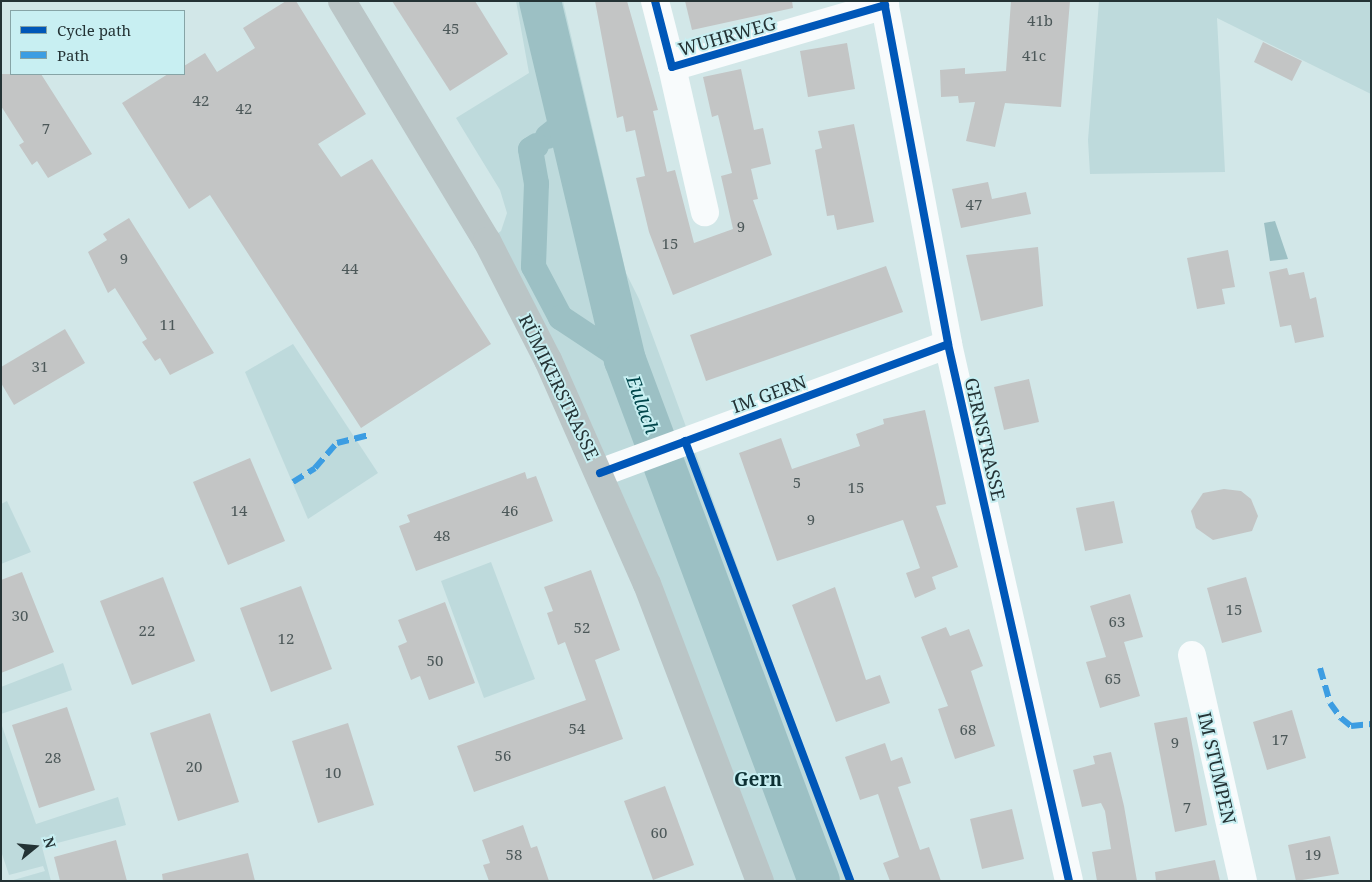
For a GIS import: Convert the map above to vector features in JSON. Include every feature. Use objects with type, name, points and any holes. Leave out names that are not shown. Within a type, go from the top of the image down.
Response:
[{"type":"main road","name":"RÜMIKERSTRASSE","points":[[342,1],[487,240],[600,473],[647,584],[760,881]]},
{"type":"street","name":"WUHRWEG","points":[[655,1],[705,212]]},
{"type":"street","name":"WUHRWEG","points":[[672,67],[884,3]]},
{"type":"street","name":"GERNSTRASSE","points":[[884,3],[948,344],[1069,881]]},
{"type":"street","name":"IM GERN","points":[[600,473],[948,344]]},
{"type":"street","name":"IM STUMPEN","points":[[1192,655],[1243,881]]},
{"type":"shaded area","points":[[516,1],[563,1],[626,273],[639,299],[853,881],[760,881],[487,241],[501,231],[507,213],[500,190],[456,118],[529,73]]},
{"type":"shaded area","points":[[1099,1],[1371,1],[1371,94],[1217,18],[1225,172],[1090,174],[1088,140]]},
{"type":"shaded area","points":[[1275,221],[1288,259],[1270,261],[1264,223]]},
{"type":"shaded area","points":[[293,344],[378,473],[308,519],[245,372]]},
{"type":"shaded area","points":[[7,501],[31,552],[1,564],[1,504]]},
{"type":"shaded area","points":[[491,562],[535,679],[484,698],[441,581]]},
{"type":"shaded area","points":[[63,663],[72,690],[1,714],[1,687]]},
{"type":"shaded area","points":[[1,723],[36,824],[118,797],[126,825],[42,847],[51,881],[10,881],[45,871],[43,866],[9,875],[1,851]]},
{"type":"building","points":[[286,1],[296,1],[366,114],[318,144],[341,177],[372,159],[491,344],[361,428],[210,195],[189,209],[122,103],[166,75],[185,75],[185,65],[205,53],[217,72],[255,48],[243,28]]},
{"type":"building","points":[[392,1],[475,1],[508,54],[450,91]]},
{"type":"building","points":[[595,1],[627,1],[658,110],[653,111],[667,172],[675,170],[694,243],[733,229],[721,176],[732,173],[718,115],[712,117],[703,77],[741,69],[754,130],[763,128],[771,164],[751,169],[758,199],[753,200],[772,255],[673,295],[649,232],[636,178],[645,176],[635,130],[626,132],[623,116],[617,118]]},
{"type":"building","points":[[685,1],[792,1],[793,8],[692,30]]},
{"type":"building","points":[[1011,1],[1070,1],[1061,107],[1005,103],[995,147],[966,141],[975,102],[959,103],[958,96],[941,97],[940,70],[965,68],[965,74],[1006,71]]},
{"type":"building","points":[[1263,42],[1302,61],[1292,81],[1254,62]]},
{"type":"building","points":[[847,43],[855,89],[808,97],[800,51]]},
{"type":"building","points":[[1,74],[42,75],[92,154],[48,178],[37,161],[32,165],[19,145],[24,142],[1,106]]},
{"type":"building","points":[[854,124],[874,222],[837,230],[834,215],[827,216],[815,150],[822,148],[818,131]]},
{"type":"building","points":[[988,182],[992,199],[1026,192],[1031,214],[961,228],[952,189]]},
{"type":"building","points":[[129,218],[214,353],[170,375],[160,358],[155,361],[142,342],[147,339],[115,288],[108,293],[88,252],[107,240],[103,234]]},
{"type":"building","points":[[1038,247],[1043,306],[981,321],[966,255]]},
{"type":"building","points":[[1228,250],[1235,287],[1222,289],[1225,304],[1197,309],[1187,258]]},
{"type":"building","points":[[886,266],[903,312],[706,381],[690,335]]},
{"type":"building","points":[[1287,268],[1289,275],[1304,272],[1310,299],[1316,297],[1324,337],[1295,343],[1291,325],[1280,327],[1269,272]]},
{"type":"building","points":[[65,329],[85,363],[14,405],[1,383],[1,367]]},
{"type":"building","points":[[1029,379],[1039,422],[1004,430],[994,387]]},
{"type":"building","points":[[925,410],[946,504],[936,506],[958,567],[932,577],[936,589],[915,598],[906,573],[920,568],[903,520],[777,561],[739,453],[781,438],[792,469],[860,446],[856,434],[884,424],[883,419]]},
{"type":"building","points":[[250,458],[285,541],[228,565],[193,482]]},
{"type":"building","points":[[525,472],[527,479],[536,476],[553,521],[416,571],[399,526],[410,522],[407,515]]},
{"type":"building","points":[[1224,489],[1241,491],[1251,499],[1258,516],[1252,531],[1213,540],[1196,528],[1191,511],[1203,493]]},
{"type":"building","points":[[1114,501],[1123,543],[1085,551],[1076,508]]},
{"type":"building","points":[[591,570],[620,650],[595,660],[623,739],[474,792],[457,746],[586,700],[565,642],[558,645],[547,613],[553,611],[544,587]]},
{"type":"building","points":[[22,572],[54,652],[1,673],[1,580]]},
{"type":"building","points":[[163,577],[195,661],[132,685],[100,601]]},
{"type":"building","points":[[1246,577],[1262,632],[1222,643],[1207,588]]},
{"type":"building","points":[[301,586],[332,669],[271,692],[240,608]]},
{"type":"building","points":[[835,587],[866,680],[880,675],[890,703],[836,722],[792,605]]},
{"type":"building","points":[[1130,594],[1143,637],[1124,642],[1140,696],[1100,708],[1086,662],[1106,657],[1090,606]]},
{"type":"building","points":[[445,602],[475,683],[429,700],[420,676],[411,680],[398,646],[407,642],[398,620]]},
{"type":"building","points":[[946,627],[950,636],[969,629],[983,666],[971,671],[995,746],[955,759],[938,709],[948,706],[921,637]]},
{"type":"building","points":[[67,707],[95,790],[39,808],[12,725]]},
{"type":"building","points":[[1292,710],[1306,758],[1267,770],[1253,722]]},
{"type":"building","points":[[210,713],[239,802],[178,821],[150,733]]},
{"type":"building","points":[[1187,717],[1207,825],[1175,832],[1154,723]]},
{"type":"building","points":[[348,723],[374,805],[318,823],[292,741]]},
{"type":"building","points":[[885,743],[891,761],[902,757],[911,783],[898,787],[920,850],[929,847],[941,881],[890,881],[883,863],[899,857],[878,794],[860,800],[845,757]]},
{"type":"building","points":[[1111,752],[1124,806],[1137,881],[1097,881],[1092,852],[1111,849],[1105,811],[1101,803],[1082,807],[1073,770],[1095,764],[1093,756]]},
{"type":"building","points":[[665,786],[694,865],[653,880],[624,801]]},
{"type":"building","points":[[1012,809],[1024,859],[982,869],[970,819]]},
{"type":"building","points":[[523,825],[531,848],[537,846],[549,881],[489,881],[483,865],[490,863],[482,840]]},
{"type":"building","points":[[1330,836],[1339,874],[1296,881],[1288,845]]},
{"type":"building","points":[[116,840],[127,881],[60,881],[54,857]]},
{"type":"building","points":[[248,853],[255,881],[163,881],[162,874]]},
{"type":"building","points":[[1215,860],[1220,881],[1156,881],[1155,872]]},
{"type":"waterway","name":"Eulach","points":[[540,1],[625,360],[819,881]]},
{"type":"waterway","points":[[547,136],[566,121]]},
{"type":"waterway","points":[[536,145],[530,149],[536,183],[533,266],[560,317],[625,360]]},
{"type":"marked path","points":[[293,482],[315,468],[337,443],[368,435]]},
{"type":"marked path","points":[[1320,668],[1330,703],[1341,718],[1351,726],[1371,724]]},
{"type":"cycle path","points":[[655,1],[672,67],[885,5]]},
{"type":"cycle path","points":[[884,1],[948,344],[1069,881]]},
{"type":"cycle path","points":[[600,473],[948,344]]},
{"type":"cycle path","points":[[685,441],[850,881]]},
{"type":"district","name":"Gern","points":[[758,780]]}]
